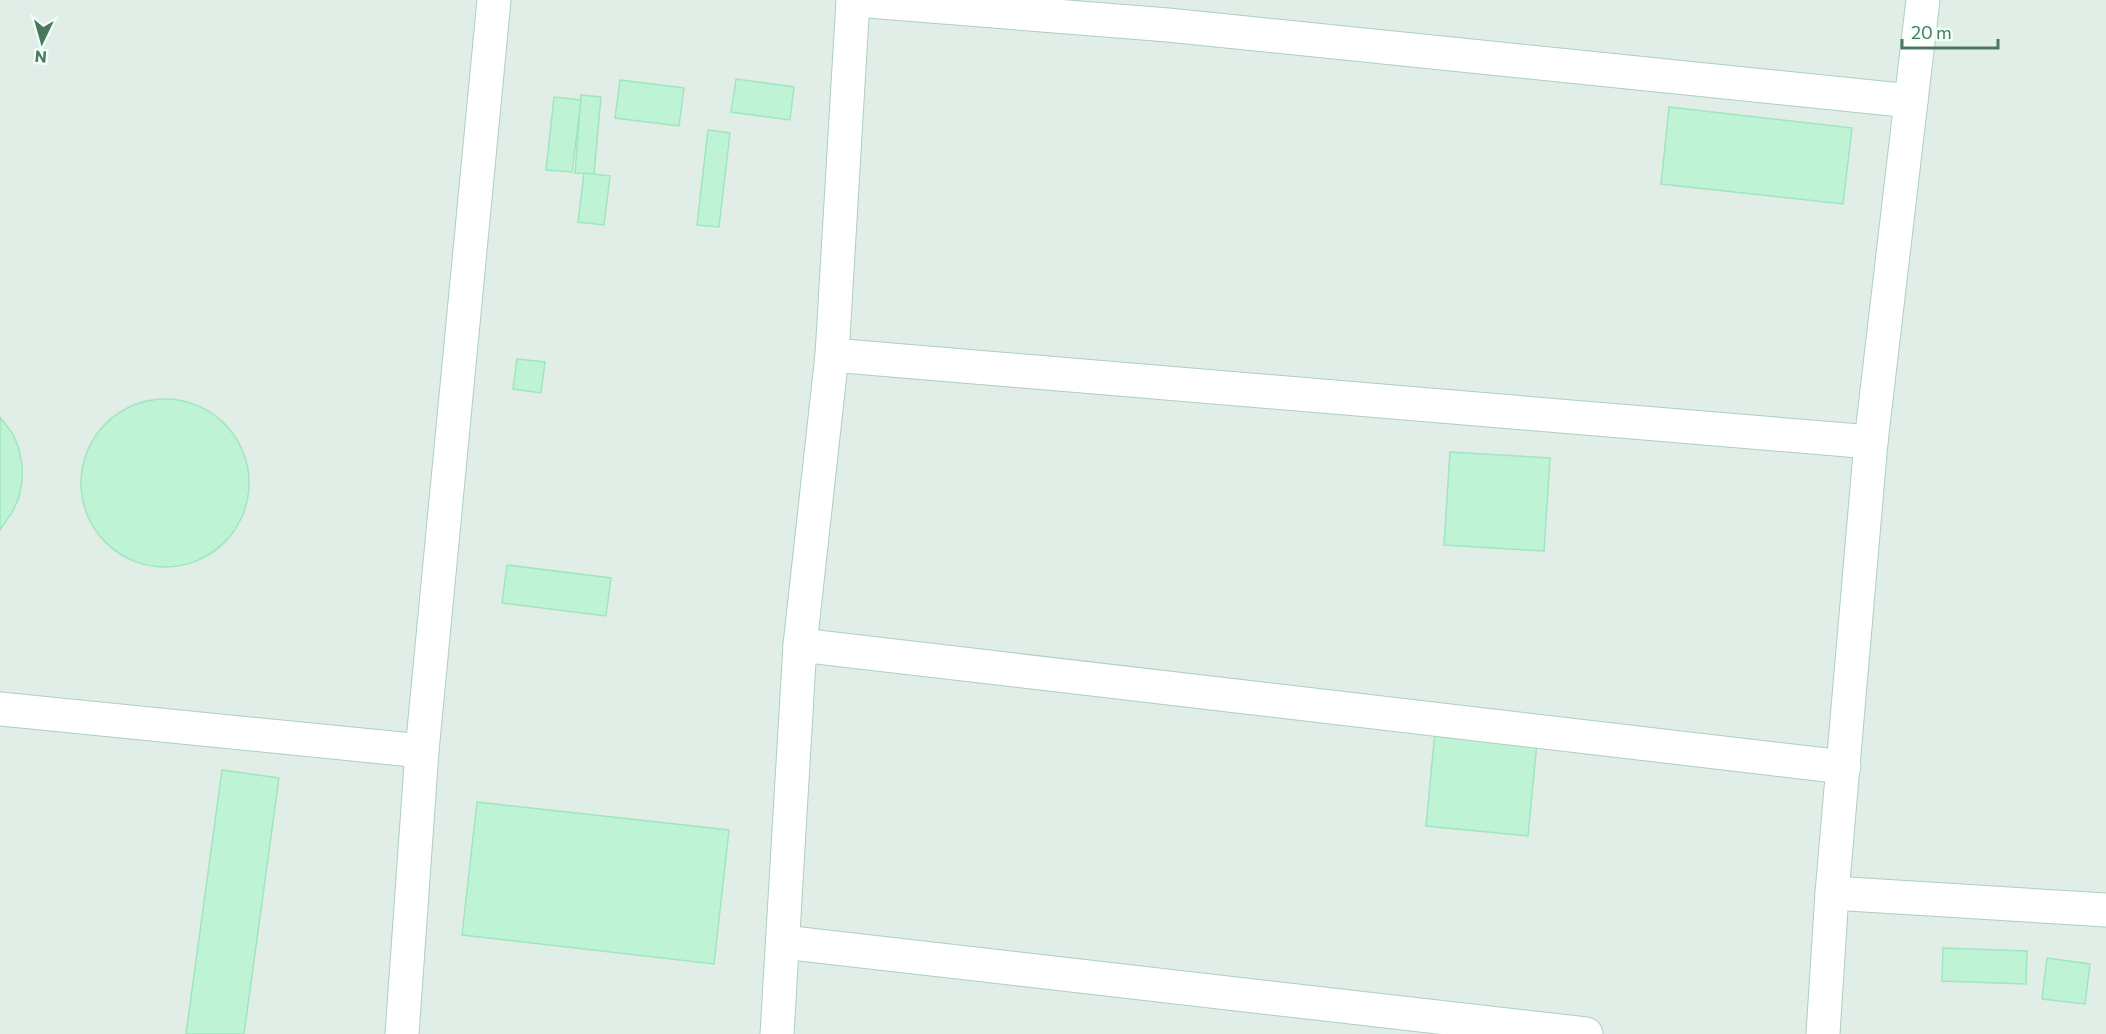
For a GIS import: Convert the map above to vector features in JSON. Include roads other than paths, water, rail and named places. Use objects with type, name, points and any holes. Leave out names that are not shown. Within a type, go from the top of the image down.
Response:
[{"type":"lane","points":[[402,1034],[422,751],[494,0]]},
{"type":"lane","points":[[777,1034],[800,645],[832,355],[854,0],[1168,25],[1911,101]]},
{"type":"lane","points":[[1822,1034],[1871,442],[1923,0]]},
{"type":"lane","points":[[832,355],[1871,442]]},
{"type":"lane","points":[[800,645],[1844,767]]},
{"type":"lane","points":[[0,709],[422,751]]},
{"type":"lane","points":[[1832,893],[2106,910]]},
{"type":"lane","points":[[783,942],[1586,1034]]}]
